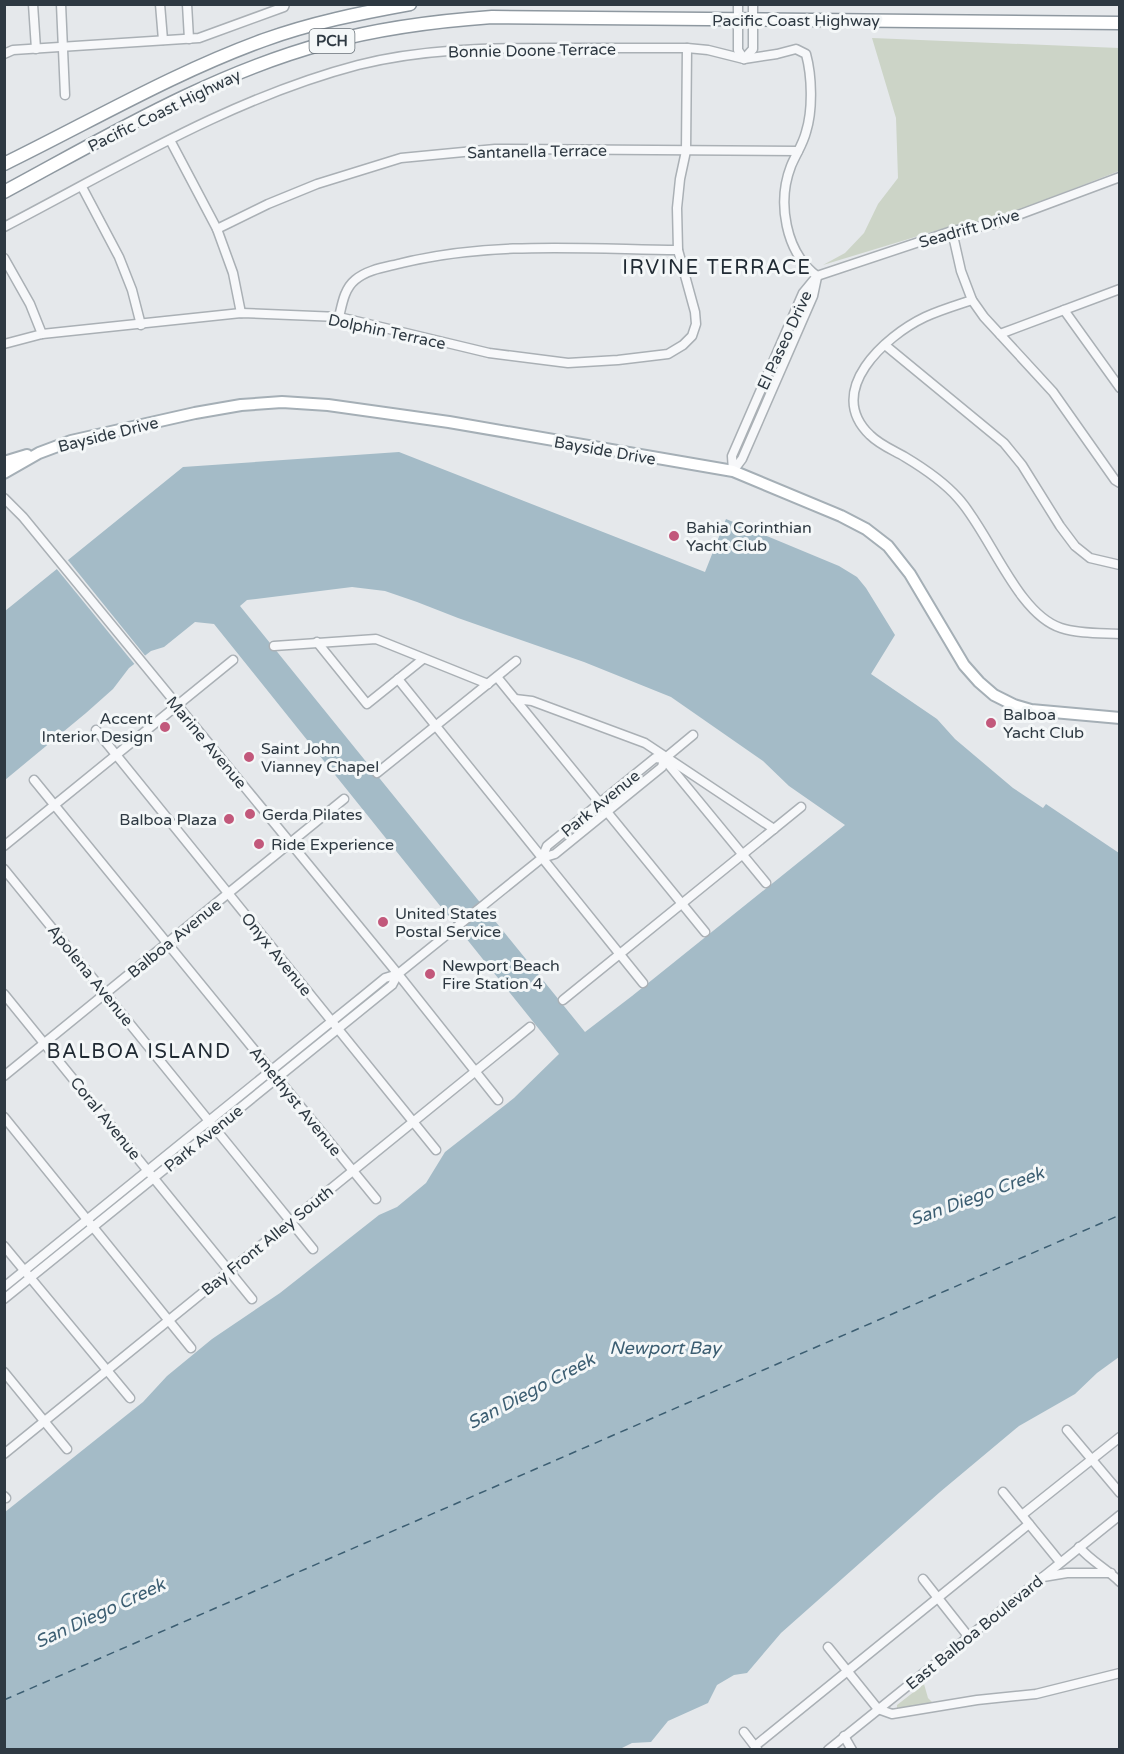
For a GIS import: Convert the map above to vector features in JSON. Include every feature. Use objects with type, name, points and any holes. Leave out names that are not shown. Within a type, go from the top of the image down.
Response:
[{"type":"highway","name":"Pacific Coast Highway","points":[[4,164],[218,58],[265,40],[318,24],[410,4]]},
{"type":"highway","name":"Pacific Coast Highway","points":[[4,192],[205,87],[284,56],[358,35],[421,23],[492,17],[1119,23]]},
{"type":"main road","name":"Bayside Drive","points":[[4,473],[39,453],[71,441],[195,413],[241,405],[282,402],[328,405],[449,422],[733,471],[842,516],[867,529],[888,546],[910,574],[964,665],[978,682],[994,695],[1031,710],[1119,718]]},
{"type":"main road","points":[[4,462],[39,453]]},
{"type":"street","points":[[33,4],[36,49]]},
{"type":"street","points":[[61,4],[65,95]]},
{"type":"street","points":[[160,4],[163,40]]},
{"type":"street","points":[[187,4],[189,39]]},
{"type":"street","points":[[263,4],[265,14]]},
{"type":"street","points":[[4,44],[9,52],[62,46],[199,38],[284,7],[285,4]]},
{"type":"street","points":[[738,4],[738,50],[744,59],[753,49],[753,4]]},
{"type":"street","name":"Bonnie Doone Terrace","points":[[4,227],[170,140],[262,96],[358,65],[469,48],[687,48],[708,50],[744,59],[796,49],[806,54],[811,71],[808,122],[798,151]]},
{"type":"street","points":[[339,317],[347,291],[356,279],[376,269],[417,259],[501,249],[678,250],[677,208],[686,151],[687,48]]},
{"type":"street","points":[[170,140],[217,229],[233,273],[241,314]]},
{"type":"street","name":"Santanella Terrace","points":[[217,229],[268,204],[317,184],[400,159],[495,149],[798,151]]},
{"type":"street","points":[[798,151],[786,183],[788,230],[805,265],[817,276]]},
{"type":"street","name":"Seadrift Drive","points":[[817,276],[952,231],[994,224],[1119,177]]},
{"type":"street","points":[[82,187],[119,257],[132,290],[141,325]]},
{"type":"street","points":[[952,231],[961,271],[972,300],[984,317],[1053,392],[1119,483]]},
{"type":"street","name":"Dolphin Terrace","points":[[4,344],[42,334],[241,314],[339,317],[489,353],[568,363],[668,354],[692,336],[696,324],[695,312],[678,250]]},
{"type":"street","points":[[4,258],[30,304],[42,334]]},
{"type":"street","name":"El Paseo Drive","points":[[733,471],[742,459],[813,296],[817,276]]},
{"type":"street","points":[[1000,334],[1119,289]]},
{"type":"street","points":[[972,300],[925,317],[885,345],[860,374],[853,393],[856,414],[869,435],[943,482],[957,497],[971,513],[1022,597],[1035,613],[1048,623],[1062,629],[1119,634]]},
{"type":"street","points":[[1064,310],[1119,388]]},
{"type":"street","points":[[885,345],[1004,443],[1022,465],[1075,546],[1090,558],[1119,565]]},
{"type":"street","name":"Marine Avenue","points":[[4,498],[18,511],[62,564],[398,974],[498,1100]]},
{"type":"street","points":[[274,646],[376,639],[488,684]]},
{"type":"street","points":[[317,642],[367,705],[423,659]]},
{"type":"street","points":[[4,846],[233,660]]},
{"type":"street","points":[[378,773],[516,661]]},
{"type":"street","points":[[497,677],[705,932]]},
{"type":"street","points":[[398,679],[643,983]]},
{"type":"street","points":[[515,699],[532,700],[645,742],[774,829]]},
{"type":"street","name":"Onyx Avenue","points":[[96,730],[436,1150]]},
{"type":"street","name":"Park Avenue","points":[[4,1299],[27,1274],[335,1025],[386,978],[398,974],[542,858],[555,854],[662,767],[666,758],[693,735]]},
{"type":"street","name":"Park Avenue","points":[[542,858],[547,846],[656,758],[666,758]]},
{"type":"street","points":[[666,758],[766,883]]},
{"type":"street","name":"Amethyst Avenue","points":[[34,780],[376,1198]]},
{"type":"street","name":"Balboa Avenue","points":[[4,1076],[344,799]]},
{"type":"street","points":[[562,1000],[801,807]]},
{"type":"street","name":"Apolena Avenue","points":[[4,869],[313,1249]]},
{"type":"street","name":"Coral Avenue","points":[[4,994],[252,1299]]},
{"type":"street","name":"Bay Front Alley South","points":[[4,1454],[530,1027]]},
{"type":"street","points":[[4,1117],[191,1348]]},
{"type":"street","points":[[4,1246],[130,1398]]},
{"type":"street","name":"Park Avenue","points":[[4,1287],[27,1274]]},
{"type":"street","points":[[4,1372],[67,1449]]},
{"type":"street","points":[[1067,1430],[1119,1493]]},
{"type":"street","points":[[1022,1515],[1119,1437]]},
{"type":"street","points":[[1003,1492],[1060,1562]]},
{"type":"street","name":"East Balboa Boulevard","points":[[828,1749],[1119,1515]]},
{"type":"street","points":[[744,1732],[756,1748],[847,1671],[1029,1524]]},
{"type":"street","points":[[1079,1547],[1087,1556],[1111,1572],[1119,1582]]},
{"type":"street","points":[[1042,1577],[1067,1573],[1111,1572]]},
{"type":"street","points":[[923,1579],[968,1636]]},
{"type":"street","points":[[828,1647],[878,1710],[892,1714],[977,1700],[1036,1694],[1119,1673]]},
{"type":"street","points":[[844,1736],[852,1749]]},
{"type":"shaded area","points":[[872,38],[1119,48],[1119,171],[993,220],[948,227],[823,265],[845,253],[864,233],[878,204],[898,178],[896,118]]},
{"type":"shaded area","points":[[924,1684],[928,1698],[934,1704],[897,1708],[897,1705]]},
{"type":"water","name":"Newport Bay","points":[[399,452],[705,572],[726,519],[839,566],[857,577],[895,635],[871,674],[937,719],[955,739],[1013,788],[1043,808],[1046,804],[1119,853],[1119,1357],[1097,1373],[1075,1394],[1019,1426],[940,1492],[781,1633],[747,1673],[734,1675],[717,1685],[708,1703],[668,1721],[651,1742],[632,1743],[618,1750],[5,1749],[5,1512],[143,1402],[167,1376],[212,1339],[280,1293],[379,1215],[397,1207],[426,1183],[445,1152],[514,1098],[559,1054],[214,624],[195,622],[164,647],[151,651],[129,668],[113,689],[86,713],[5,780],[5,611],[183,467]],"holes":[[[352,587],[385,591],[584,662],[671,697],[763,761],[789,786],[845,825],[585,1032],[240,606],[247,600]]]},
{"type":"pier","points":[[67,559],[147,658],[136,666],[56,568]]},
{"type":"ferry route","points":[[4,1700],[1120,1215]]},
{"type":"place","name":"Bahia Corinthian Yacht Club","points":[[674,536]]},
{"type":"place","name":"Balboa Yacht Club","points":[[991,723]]},
{"type":"place","name":"Accent Interior Design","points":[[165,727]]},
{"type":"place","name":"Saint John Vianney Chapel","points":[[249,757]]},
{"type":"place","name":"Gerda Pilates","points":[[250,814]]},
{"type":"place","name":"Balboa Plaza","points":[[229,819]]},
{"type":"place","name":"Ride Experience","points":[[259,844]]},
{"type":"place","name":"United States Postal Service","points":[[383,922]]},
{"type":"place","name":"Newport Beach Fire Station 4","points":[[430,974]]},
{"type":"district","name":"IRVINE TERRACE","points":[[717,267]]},
{"type":"district","name":"BALBOA ISLAND","points":[[139,1051]]},
{"type":"water label","name":"San Diego Creek","points":[[977,1196]]},
{"type":"water label","name":"San Diego Creek","points":[[531,1391]]},
{"type":"water label","name":"San Diego Creek","points":[[100,1613]]}]
